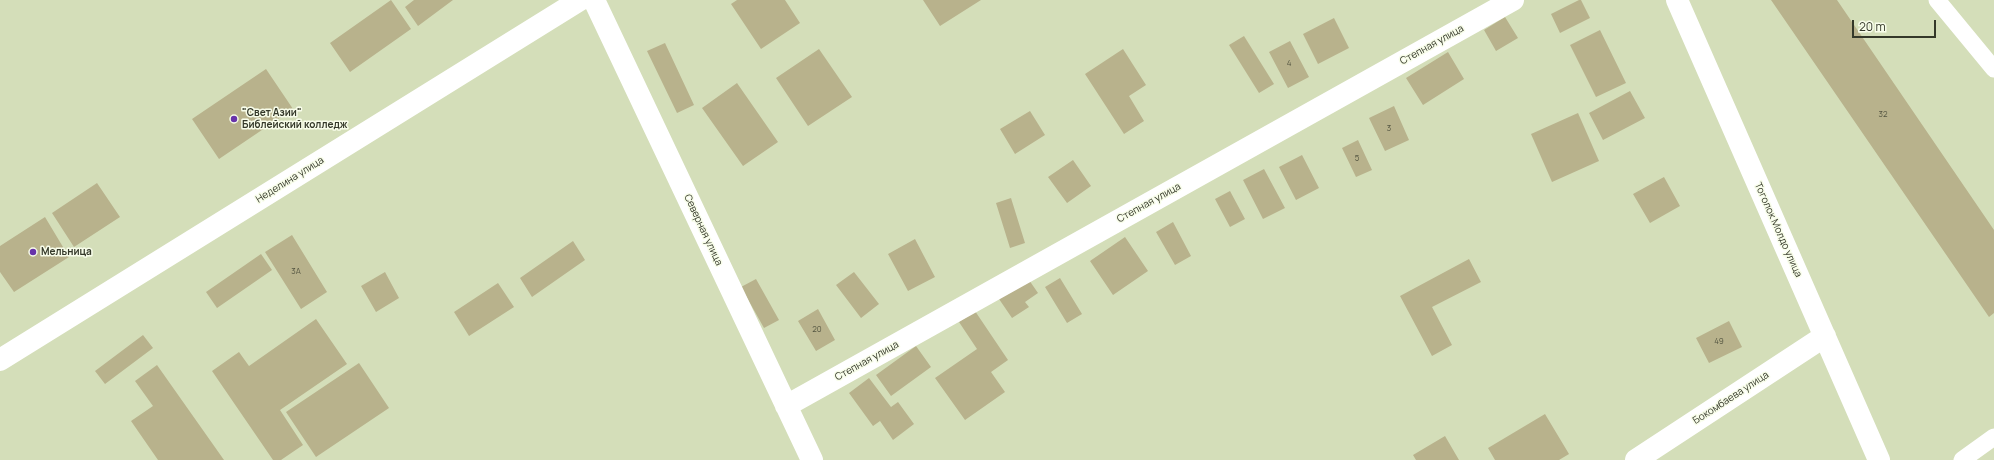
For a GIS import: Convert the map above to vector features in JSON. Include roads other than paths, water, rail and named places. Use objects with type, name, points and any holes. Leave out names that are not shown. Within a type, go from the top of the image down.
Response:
[{"type":"street","name":"Неделина улица","points":[[0,360],[580,0]]},
{"type":"street","name":"Северная улица","points":[[594,0],[812,460]]},
{"type":"street","name":"Степная улица","points":[[786,406],[1513,0]]},
{"type":"street","name":"Тоголок Молдо улица","points":[[1677,0],[1879,460]]},
{"type":"street","name":"Бокомбаева улица","points":[[1636,460],[1825,336]]},
{"type":"lane","points":[[1937,0],[1994,69]]},
{"type":"lane","points":[[1962,460],[1994,437]]},
{"type":"place","name":"\"Свет Азии\" Библейский колледж","points":[[234,119]]},
{"type":"place","name":"Мельница","points":[[33,252]]}]
